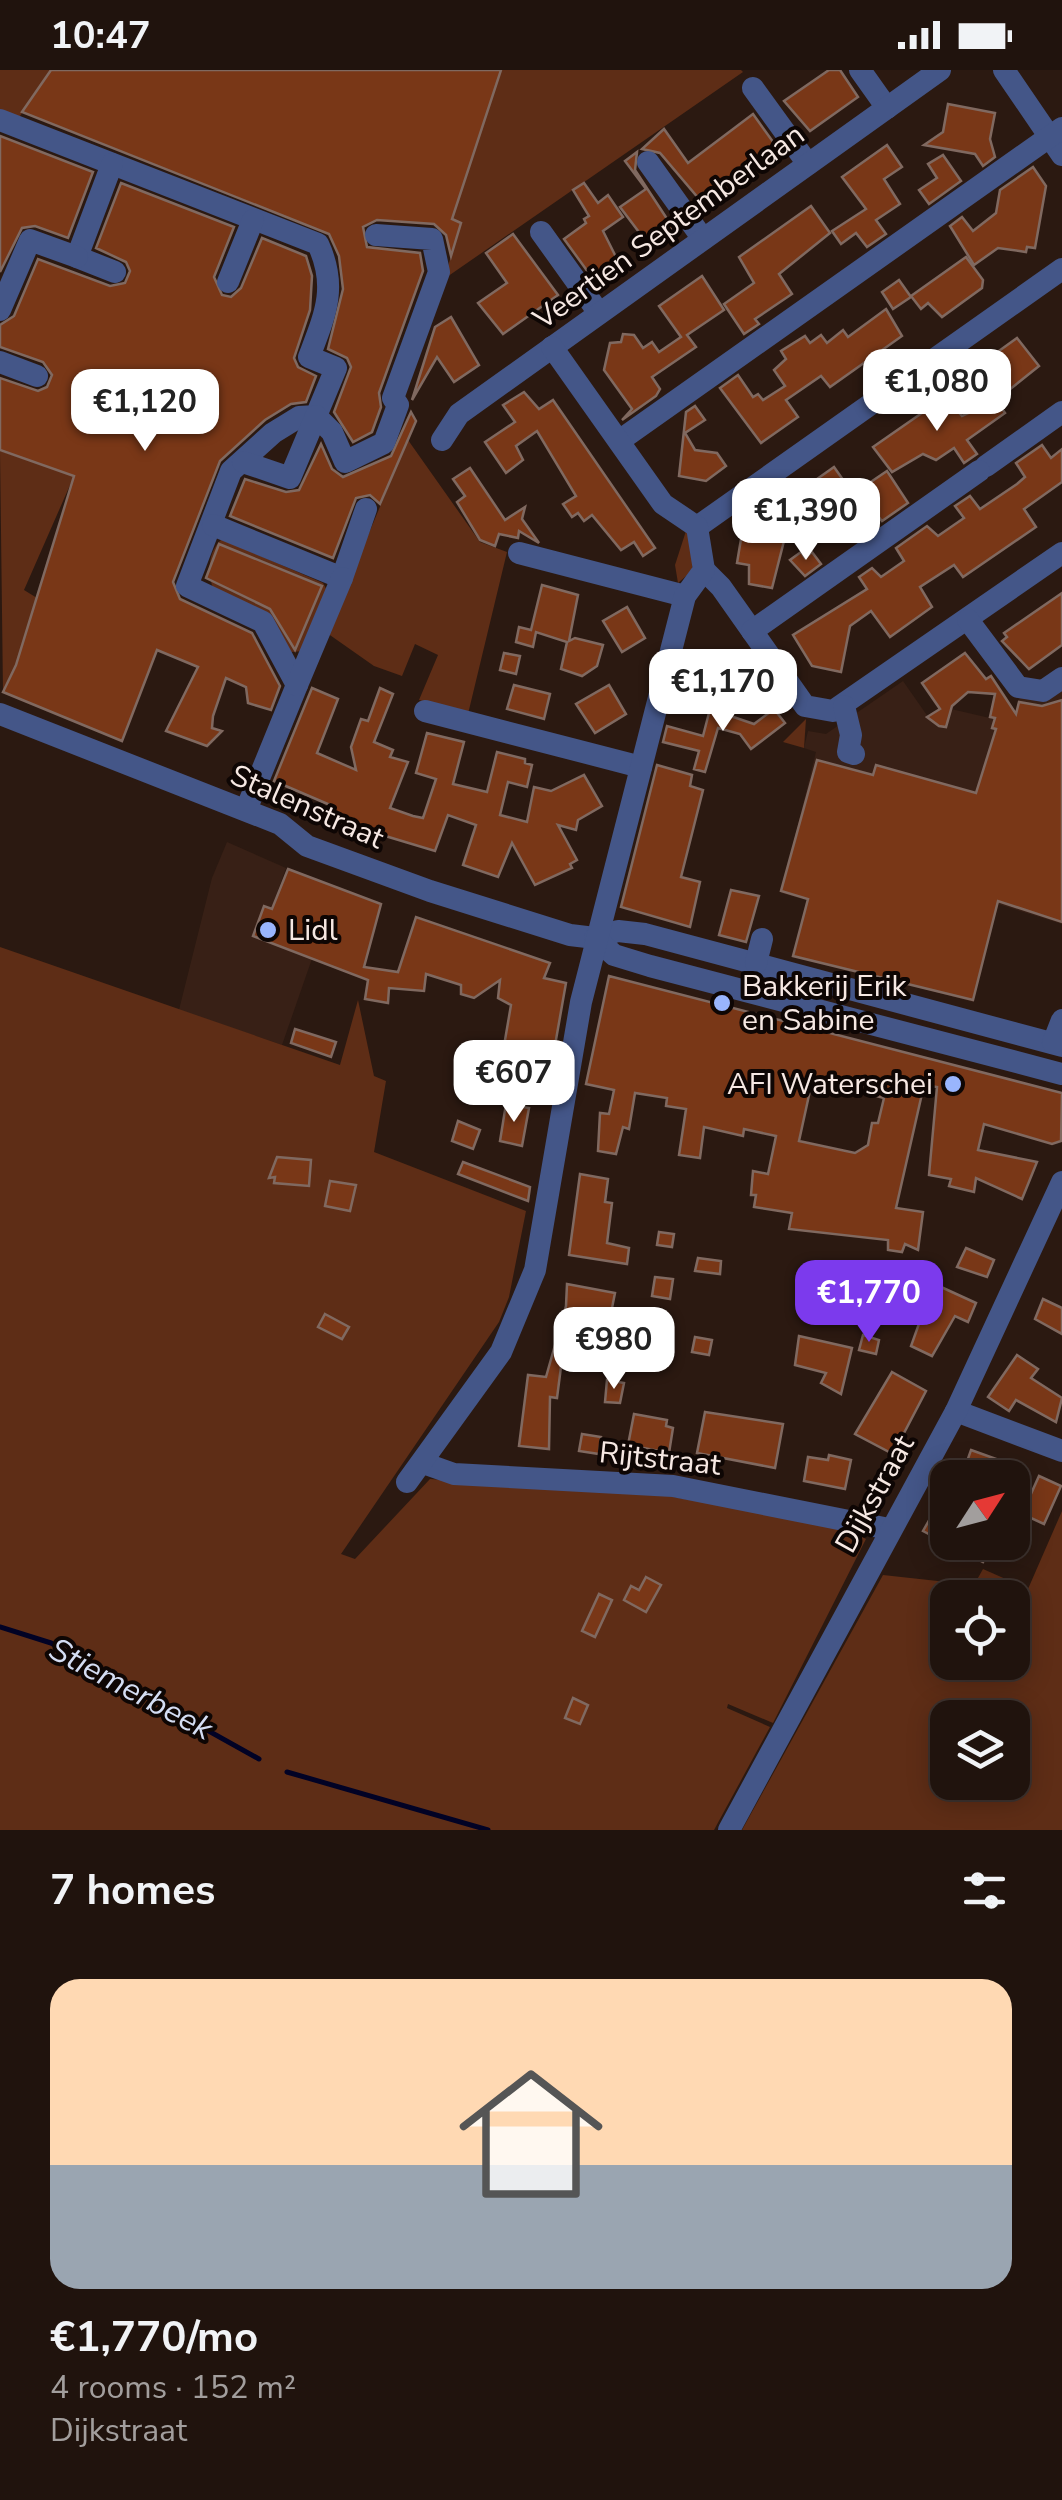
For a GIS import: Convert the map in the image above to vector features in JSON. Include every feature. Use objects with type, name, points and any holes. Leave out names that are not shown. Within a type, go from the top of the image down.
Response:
[{"type":"street","points":[[860,70],[887,108]]},
{"type":"street","name":"Veertien Septemberlaan","points":[[442,440],[459,414],[940,70]]},
{"type":"street","points":[[619,441],[1058,140],[1004,70]]},
{"type":"street","points":[[753,88],[808,164]]},
{"type":"street","points":[[0,120],[318,244],[327,264],[331,298],[308,357],[336,368],[290,478],[242,462]]},
{"type":"street","points":[[648,162],[704,239]]},
{"type":"street","points":[[78,257],[112,164]]},
{"type":"street","points":[[228,282],[253,220]]},
{"type":"street","points":[[542,232],[599,314]]},
{"type":"street","points":[[297,685],[263,622],[187,586],[232,471],[274,433],[299,417],[316,416],[332,432],[344,462],[384,443],[398,405],[394,398],[439,272],[432,239],[376,235]]},
{"type":"street","points":[[0,310],[30,240],[115,272]]},
{"type":"street","points":[[697,527],[1062,269]]},
{"type":"street","points":[[552,347],[663,504],[697,527],[704,570],[805,706],[817,712],[844,706],[1062,553]]},
{"type":"street","points":[[0,362],[37,376]]},
{"type":"street","points":[[752,632],[1062,412]]},
{"type":"street","points":[[246,810],[342,578],[366,509]]},
{"type":"street","points":[[212,525],[342,578]]},
{"type":"street","points":[[519,554],[686,596]]},
{"type":"street","points":[[407,1482],[502,1352],[535,1270],[595,938],[686,596],[704,570]]},
{"type":"street","points":[[968,620],[1018,687],[1043,691],[1062,678]]},
{"type":"street","points":[[844,706],[852,735],[848,752],[854,754]]},
{"type":"street","points":[[425,711],[641,767]]},
{"type":"street","name":"Stalenstraat","points":[[0,714],[280,824],[307,846],[430,891],[570,935],[595,938],[618,931],[709,942],[756,964],[1058,1030]]},
{"type":"street","points":[[637,962],[635,948],[645,934]]},
{"type":"street","name":"Stalenstraat","points":[[595,938],[614,955],[637,962],[1052,1071]]},
{"type":"street","points":[[756,964],[762,939]]},
{"type":"street","points":[[1052,1071],[1058,1030]]},
{"type":"street","name":"Dijkstraat","points":[[730,1830],[956,1411],[1062,1182]]},
{"type":"street","points":[[956,1411],[1062,1452]]},
{"type":"street","name":"Rijtstraat","points":[[422,1464],[454,1474],[673,1486],[890,1529]]},
{"type":"shaded area","points":[[0,70],[51,70],[18,119],[0,112]]},
{"type":"shaded area","points":[[501,70],[743,72],[444,279],[461,224],[452,219]]},
{"type":"shaded area","points":[[408,440],[480,542],[507,552],[468,714],[419,700],[438,655],[415,644],[402,676],[374,666],[327,633]]},
{"type":"shaded area","points":[[0,451],[74,476],[24,590],[50,606],[3,692]]},
{"type":"shaded area","points":[[686,531],[694,551],[692,571],[678,583],[675,565]]},
{"type":"shaded area","points":[[222,539],[323,583],[330,596],[304,651],[291,652],[213,588],[210,562]]},
{"type":"shaded area","points":[[903,681],[931,721],[946,728],[951,709],[994,719],[997,706],[1016,711],[1021,693],[1062,683],[1062,924],[998,904],[973,1002],[882,978],[908,870],[859,915],[781,893],[816,752],[804,748],[808,731],[826,734]]},
{"type":"shaded area","points":[[806,719],[804,748],[783,742]]},
{"type":"shaded area","points":[[227,842],[286,868],[272,907],[323,927],[282,1045],[179,1010],[212,878]]},
{"type":"shaded area","points":[[0,947],[340,1065],[358,1000],[374,1076],[386,1081],[374,1152],[526,1211],[509,1297],[499,1322],[341,1554],[355,1559],[430,1479],[668,1496],[843,1527],[866,1539],[773,1723],[728,1704],[727,1708],[770,1727],[714,1830],[0,1830]]},
{"type":"shaded area","points":[[1062,1511],[1062,1830],[742,1830],[883,1575],[930,1580],[930,1680],[1030,1680],[1030,1584]]},
{"type":"shaded area","points":[[983,1569],[1008,1580],[977,1580]]},
{"type":"building","points":[[51,70],[501,70],[452,219],[461,223],[451,256],[446,235],[434,224],[377,220],[363,227],[367,247],[420,253],[423,271],[379,393],[381,407],[372,432],[353,442],[334,412],[351,367],[347,358],[328,349],[343,289],[339,256],[329,234],[22,112]]},
{"type":"building","points":[[829,70],[840,70],[858,97],[810,131],[784,101]]},
{"type":"building","points":[[948,104],[995,113],[990,139],[995,157],[983,166],[975,154],[924,145],[943,132]]},
{"type":"building","points":[[753,114],[776,146],[700,200],[660,153],[642,149],[664,129],[688,163]]},
{"type":"building","points":[[0,136],[93,172],[68,238],[35,226],[22,228],[0,272]]},
{"type":"building","points":[[887,145],[902,167],[884,179],[900,204],[876,220],[886,234],[867,247],[856,233],[841,244],[832,231],[866,209],[842,177]]},
{"type":"building","points":[[637,152],[635,170],[673,228],[648,244],[620,207],[646,189],[625,161]]},
{"type":"building","points":[[943,155],[961,181],[929,204],[919,190],[937,178],[928,164]]},
{"type":"building","points":[[1033,167],[1046,186],[1035,248],[1027,247],[1026,252],[998,248],[974,265],[950,226],[962,217],[973,231],[996,213],[1000,190]]},
{"type":"building","points":[[121,183],[234,227],[214,277],[222,295],[231,297],[241,288],[262,238],[306,256],[312,276],[310,310],[294,358],[298,367],[316,376],[306,402],[291,404],[265,420],[220,461],[173,582],[180,599],[252,633],[280,686],[271,710],[248,703],[246,687],[226,678],[212,728],[222,731],[207,746],[166,731],[198,667],[157,650],[122,741],[3,692],[16,665],[74,476],[0,450],[0,378],[38,391],[47,387],[52,375],[43,362],[0,347],[0,325],[14,316],[38,259],[110,286],[125,283],[130,271],[126,262],[96,248]]},
{"type":"building","points":[[584,183],[598,203],[608,195],[623,217],[603,231],[620,265],[596,283],[564,239],[586,223],[584,219],[589,216],[573,190]]},
{"type":"building","points":[[811,206],[830,233],[779,274],[792,294],[755,319],[759,324],[744,334],[724,304],[754,283],[739,257]]},
{"type":"building","points":[[513,234],[558,295],[503,334],[478,303],[507,283],[486,253]]},
{"type":"building","points":[[966,257],[983,280],[982,288],[942,317],[928,303],[921,309],[911,296]]},
{"type":"building","points":[[702,276],[724,310],[687,335],[696,347],[652,377],[660,389],[656,396],[622,420],[632,409],[604,370],[610,343],[621,342],[623,334],[634,335],[643,348],[652,342],[659,352],[681,337],[659,306]]},
{"type":"building","points":[[899,280],[911,297],[893,309],[882,292]]},
{"type":"building","points":[[886,309],[902,336],[830,387],[821,376],[786,400],[798,417],[761,443],[720,388],[738,375],[753,397],[758,394],[763,400],[785,386],[774,370],[786,359],[781,351],[805,336],[810,343],[821,335],[827,343],[843,330],[848,337]]},
{"type":"building","points":[[451,317],[479,365],[454,382],[437,357],[412,400],[435,327]]},
{"type":"building","points":[[1017,338],[1039,366],[999,398],[978,366]]},
{"type":"building","points":[[524,392],[539,409],[553,400],[655,548],[643,556],[634,542],[621,550],[592,515],[584,521],[578,513],[572,517],[563,504],[576,496],[537,431],[516,446],[523,460],[506,473],[485,442],[515,422],[503,405]]},
{"type":"building","points":[[945,397],[962,416],[996,400],[1005,413],[967,440],[977,454],[964,463],[954,448],[936,460],[923,454],[892,472],[873,447]]},
{"type":"building","points":[[695,406],[705,420],[685,433],[695,450],[717,453],[726,466],[706,481],[679,476],[686,412]]},
{"type":"building","points":[[411,412],[416,421],[380,504],[370,495],[356,498],[333,558],[230,516],[245,479],[286,492],[299,490],[321,444],[332,469],[343,477],[391,456]]},
{"type":"building","points":[[1042,445],[1051,458],[1062,449],[1062,482],[1024,509],[1036,527],[963,577],[954,565],[920,587],[932,607],[890,637],[871,611],[850,626],[841,672],[812,666],[793,635],[867,589],[859,577],[872,568],[881,577],[904,561],[896,548],[927,526],[938,536],[964,518],[955,506],[970,496],[980,509],[1017,484],[1025,477],[1016,463]]},
{"type":"building","points":[[834,467],[853,494],[887,471],[908,503],[882,521],[877,515],[858,531],[850,521],[839,528],[826,511],[816,518],[811,512],[789,528],[780,515],[798,503],[793,496]]},
{"type":"building","points":[[470,468],[505,520],[525,507],[522,519],[539,543],[519,531],[518,538],[499,534],[495,546],[480,540],[457,502],[465,496],[453,479]]},
{"type":"building","points":[[754,531],[785,537],[772,588],[749,584],[749,565],[737,563],[742,533]]},
{"type":"building","points":[[219,544],[322,586],[295,650],[270,609],[206,578]]},
{"type":"building","points":[[801,552],[805,558],[812,552],[821,564],[805,576],[790,560]]},
{"type":"building","points":[[542,585],[578,595],[569,641],[575,638],[603,645],[597,666],[582,676],[561,669],[567,642],[536,632],[533,647],[516,642],[519,627],[531,630]]},
{"type":"building","points":[[1062,593],[1062,645],[1029,669],[1002,641],[1007,637],[1004,633]]},
{"type":"building","points":[[627,607],[645,638],[622,652],[603,621]]},
{"type":"building","points":[[700,652],[740,662],[733,690],[692,681]]},
{"type":"building","points":[[504,653],[520,656],[516,674],[500,670]]},
{"type":"building","points":[[965,653],[986,679],[991,676],[1016,714],[1019,702],[1042,706],[1062,700],[1062,922],[998,901],[973,1000],[793,956],[808,899],[781,891],[817,760],[873,775],[876,765],[976,793],[996,729],[992,728],[995,718],[990,717],[995,694],[968,692],[952,706],[946,727],[939,726],[927,717],[940,709],[922,683]]},
{"type":"building","points":[[514,685],[550,694],[544,719],[507,709]]},
{"type":"building","points":[[609,685],[626,714],[595,733],[576,704]]},
{"type":"building","points":[[312,688],[338,699],[317,753],[356,770],[351,747],[361,719],[368,721],[380,688],[393,694],[374,742],[393,750],[390,757],[408,762],[390,808],[413,816],[423,818],[436,779],[416,773],[427,733],[464,742],[453,784],[487,792],[497,752],[525,759],[525,763],[532,765],[527,787],[508,782],[500,815],[527,822],[534,787],[551,791],[584,775],[602,806],[578,820],[576,830],[558,825],[577,860],[570,864],[572,868],[535,885],[512,843],[498,877],[463,865],[476,825],[448,815],[435,851],[382,835],[327,811],[330,805],[274,781]]},
{"type":"building","points":[[710,709],[754,724],[774,709],[785,723],[751,749],[740,734],[718,728],[705,772],[694,769],[699,751],[663,742],[667,726],[703,736]]},
{"type":"building","points":[[657,765],[692,775],[690,786],[703,790],[681,877],[700,882],[690,927],[621,907]]},
{"type":"building","points":[[288,869],[381,904],[364,967],[398,972],[416,917],[550,963],[544,978],[566,983],[554,1051],[539,1048],[535,1077],[511,1073],[512,1066],[507,1065],[510,1047],[504,1046],[511,1005],[498,998],[500,980],[474,998],[461,994],[461,985],[426,974],[424,991],[389,988],[388,1003],[365,999],[368,980],[253,936],[264,906],[272,909]]},
{"type":"building","points":[[731,890],[759,896],[746,942],[719,935]]},
{"type":"building","points":[[609,976],[1062,1093],[1061,1141],[1052,1144],[984,1124],[978,1150],[1037,1162],[1022,1199],[976,1178],[974,1192],[949,1186],[951,1179],[929,1175],[937,1087],[924,1085],[896,1208],[923,1212],[918,1250],[905,1244],[902,1252],[888,1250],[888,1240],[789,1229],[792,1213],[754,1207],[753,1171],[768,1174],[776,1136],[744,1129],[743,1136],[704,1127],[700,1158],[679,1155],[686,1109],[666,1106],[667,1098],[635,1093],[629,1129],[623,1127],[616,1154],[598,1151],[600,1113],[609,1114],[614,1090],[586,1084]],"holes":[[[843,1079],[870,1087],[869,1094],[884,1098],[878,1123],[872,1123],[868,1145],[855,1153],[799,1141],[811,1086],[839,1094]]]},
{"type":"building","points":[[295,1029],[336,1042],[331,1057],[291,1043]]},
{"type":"building","points":[[506,1104],[529,1108],[522,1146],[500,1141]]},
{"type":"building","points":[[458,1121],[480,1130],[473,1149],[452,1141]]},
{"type":"building","points":[[277,1157],[311,1160],[309,1186],[274,1183],[275,1177],[269,1178]]},
{"type":"building","points":[[463,1162],[530,1187],[528,1201],[458,1174]]},
{"type":"building","points":[[580,1174],[608,1179],[605,1202],[612,1203],[607,1243],[629,1248],[627,1264],[569,1255]]},
{"type":"building","points":[[330,1181],[356,1185],[350,1211],[325,1206]]},
{"type":"building","points":[[659,1232],[674,1234],[672,1247],[657,1245]]},
{"type":"building","points":[[966,1248],[994,1260],[987,1277],[957,1267]]},
{"type":"building","points":[[698,1258],[721,1261],[720,1274],[695,1271]]},
{"type":"building","points":[[655,1277],[673,1279],[670,1299],[652,1296]]},
{"type":"building","points":[[567,1284],[615,1293],[611,1313],[593,1311],[583,1344],[589,1346],[584,1363],[562,1359],[557,1398],[550,1397],[549,1449],[519,1446],[528,1375],[546,1377],[566,1306]]},
{"type":"building","points":[[941,1287],[976,1303],[968,1322],[955,1316],[932,1356],[911,1346],[930,1293],[937,1296]]},
{"type":"building","points":[[1043,1299],[1062,1308],[1062,1334],[1035,1319]]},
{"type":"building","points":[[325,1314],[349,1327],[342,1339],[318,1327]]},
{"type":"building","points":[[863,1335],[879,1340],[876,1354],[859,1350]]},
{"type":"building","points":[[799,1336],[852,1348],[841,1394],[821,1383],[826,1373],[795,1365]]},
{"type":"building","points":[[695,1337],[712,1340],[709,1355],[692,1352]]},
{"type":"building","points":[[1017,1355],[1038,1369],[1031,1378],[1062,1398],[1056,1422],[1016,1400],[1009,1411],[988,1397]]},
{"type":"building","points":[[892,1372],[926,1391],[893,1454],[855,1434]]},
{"type":"building","points":[[607,1380],[624,1383],[620,1403],[605,1402]]},
{"type":"building","points":[[705,1412],[783,1424],[775,1468],[697,1453]]},
{"type":"building","points":[[634,1414],[667,1420],[666,1426],[673,1428],[669,1453],[628,1445]]},
{"type":"building","points":[[582,1434],[601,1437],[599,1454],[579,1451]]},
{"type":"building","points":[[971,1450],[999,1460],[968,1460]]},
{"type":"building","points":[[829,1455],[851,1460],[845,1489],[804,1481],[808,1457],[828,1460]]},
{"type":"building","points":[[1039,1476],[1061,1486],[1044,1524],[1030,1518],[1030,1496]]},
{"type":"building","points":[[646,1577],[661,1585],[646,1612],[624,1600],[631,1586],[639,1590]]},
{"type":"building","points":[[599,1594],[612,1600],[595,1637],[582,1631]]},
{"type":"building","points":[[573,1698],[588,1705],[580,1724],[565,1718]]},
{"type":"waterway","name":"Stiemerbeek","points":[[0,1627],[51,1643],[259,1759]]},
{"type":"waterway","name":"Stiemerbeek","points":[[287,1772],[488,1830]]},
{"type":"place","name":"Lidl","points":[[268,930]]},
{"type":"place","name":"Bakkerij Erik en Sabine","points":[[722,1003]]},
{"type":"place","name":"AFI Waterschei","points":[[953,1084]]}]
